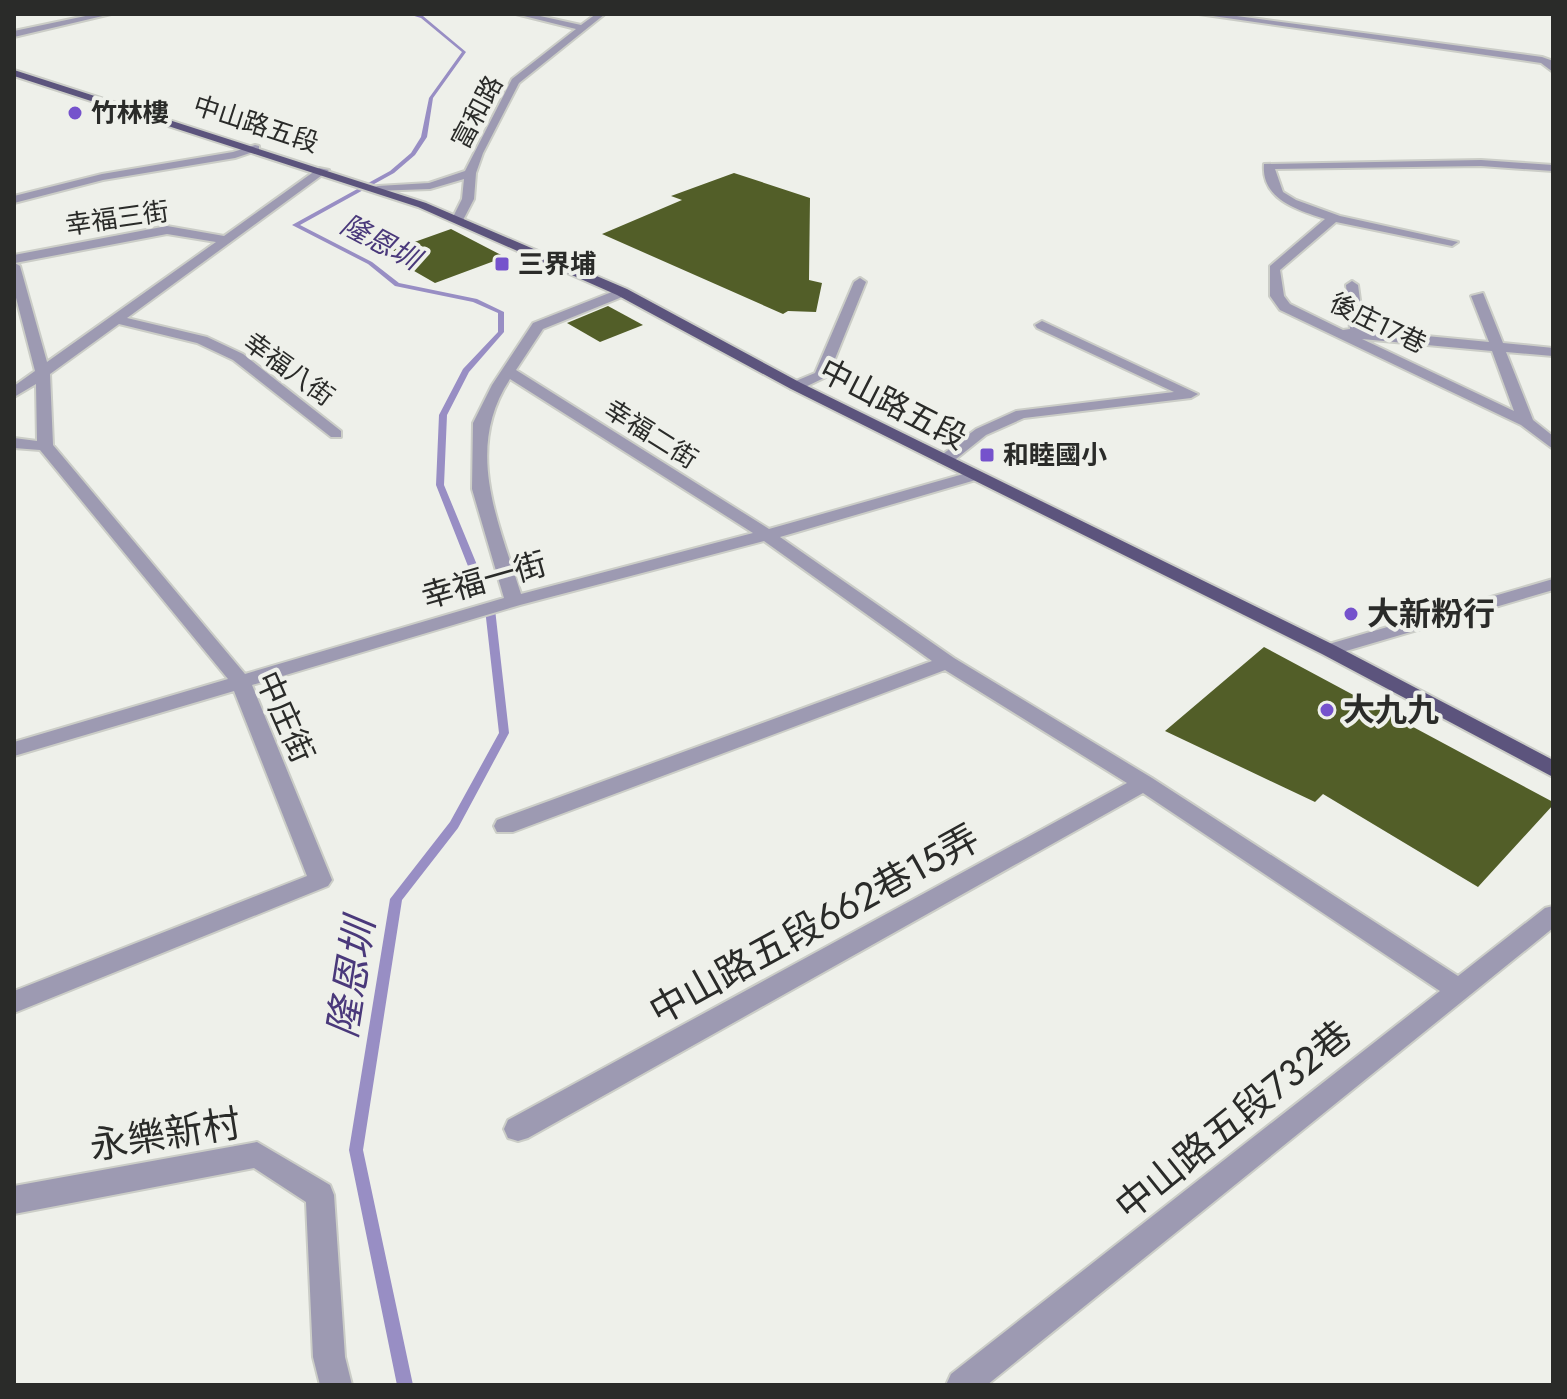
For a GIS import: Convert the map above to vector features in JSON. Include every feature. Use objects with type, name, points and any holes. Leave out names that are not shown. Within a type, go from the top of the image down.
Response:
[{"type":"main road","name":"中山路五段","points":[[14,73],[376,189],[458,219],[622,292],[796,386],[1329,650],[1553,769]]},
{"type":"street","points":[[14,34],[107,14]]},
{"type":"street","points":[[520,14],[583,28]]},
{"type":"street","name":"富和路","points":[[458,219],[468,199],[470,173],[493,118],[515,81],[601,14]]},
{"type":"street","points":[[1203,14],[1542,60],[1551,63],[1553,69]]},
{"type":"street","points":[[16,197],[102,177],[235,155],[255,148]]},
{"type":"street","points":[[1452,242],[1335,217],[1292,203],[1278,193],[1268,166],[1481,163],[1553,168]]},
{"type":"street","points":[[14,393],[120,320],[323,170]]},
{"type":"street","points":[[376,189],[430,186],[470,173]]},
{"type":"street","name":"後庄17巷","points":[[1335,217],[1274,269],[1277,296],[1285,307],[1526,422],[1553,444]]},
{"type":"street","name":"幸福三街","points":[[14,259],[167,230],[227,240]]},
{"type":"street","points":[[14,266],[21,317],[43,372],[45,446],[14,443]]},
{"type":"street","points":[[796,386],[821,376],[860,282]]},
{"type":"street","points":[[1352,285],[1357,332]]},
{"type":"street","points":[[514,601],[480,489],[481,423],[499,385],[538,326],[622,292]]},
{"type":"street","points":[[1478,296],[1526,422]]},
{"type":"street","name":"幸福八街","points":[[120,320],[202,340],[238,357],[336,434]]},
{"type":"street","points":[[945,460],[981,432],[1021,414],[1191,394],[1042,325]]},
{"type":"street","points":[[1338,333],[1357,332],[1553,352]]},
{"type":"street","name":"幸福二街","points":[[510,372],[767,535]]},
{"type":"street","name":"中庄街","points":[[14,1002],[320,880],[240,681],[45,446]]},
{"type":"street","name":"幸福一街","points":[[14,749],[514,601],[767,535],[973,476]]},
{"type":"street","points":[[767,535],[947,662],[1144,783],[1457,989]]},
{"type":"street","points":[[1329,650],[1553,584]]},
{"type":"street","points":[[505,826],[947,662]]},
{"type":"street","name":"中山路五段662巷15弄","points":[[518,1129],[1144,783]]},
{"type":"street","name":"中山路五段732巷","points":[[971,1382],[1553,915]]},
{"type":"street","name":"永樂新村","points":[[14,1200],[257,1155],[320,1195],[329,1357],[336,1385]]},
{"type":"building","points":[[734,173],[810,198],[809,280],[822,283],[816,312],[788,311],[783,314],[602,234],[682,200],[671,196]]},
{"type":"building","points":[[451,229],[505,257],[435,283],[388,256],[398,253],[392,250]]},
{"type":"building","points":[[608,306],[643,325],[600,342],[567,323]]},
{"type":"building","points":[[1264,647],[1553,802],[1553,805],[1478,887],[1323,794],[1315,802],[1165,731]]},
{"type":"waterway","name":"隆恩圳","points":[[410,14],[422,17],[464,52],[431,98],[424,137],[413,154],[392,172],[295,225],[370,263],[397,285],[475,300],[501,312],[501,332],[466,371],[443,415],[440,485],[484,594]]},
{"type":"waterway","name":"隆恩圳","points":[[405,1385],[356,1150],[396,899],[454,825],[504,733],[490,609]]},
{"type":"place","name":"竹林樓","points":[[75,113]]},
{"type":"place","name":"三界埔","points":[[502,264]]},
{"type":"place","name":"和睦國小","points":[[987,455]]},
{"type":"place","name":"大新粉行","points":[[1351,614]]},
{"type":"place","name":"大九九","points":[[1327,710]]}]
